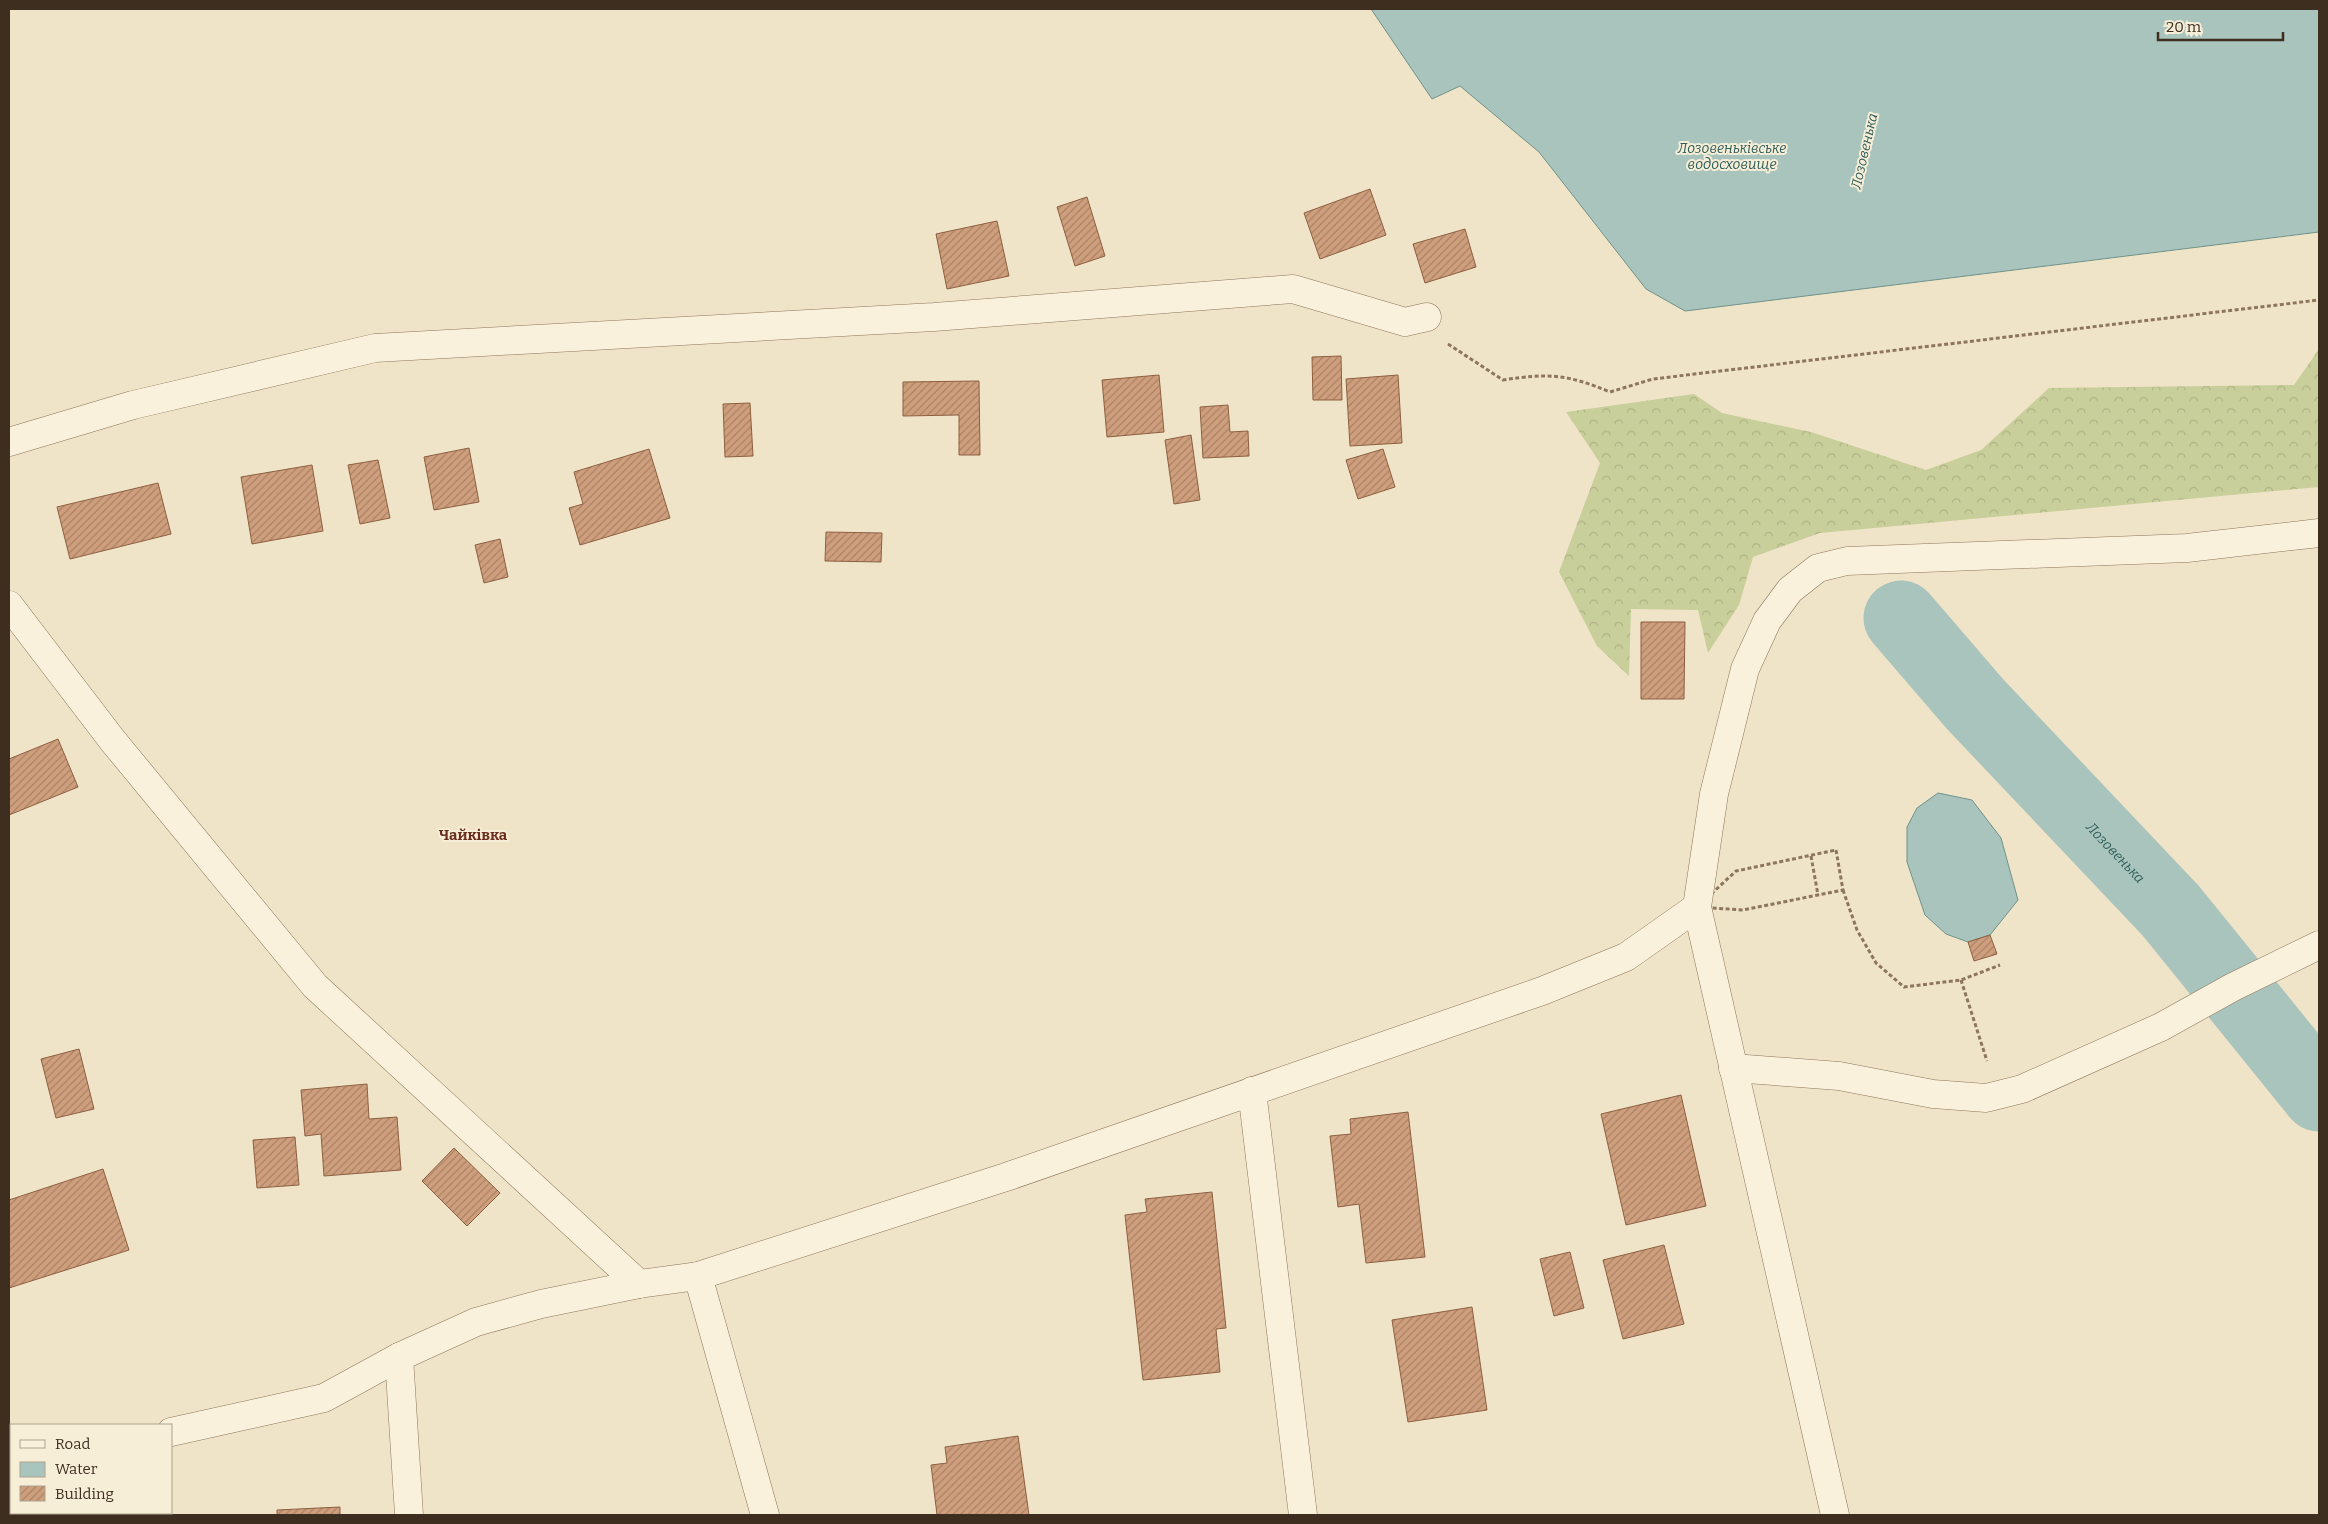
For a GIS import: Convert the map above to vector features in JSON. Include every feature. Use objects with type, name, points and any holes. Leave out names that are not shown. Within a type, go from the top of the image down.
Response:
[{"type":"street","points":[[9,442],[133,405],[375,348],[934,317],[1293,289],[1416,319]]},
{"type":"street","points":[[1835,1515],[1697,907],[1714,794],[1745,669],[1767,621],[1790,590],[1818,568],[1848,561],[2187,548],[2319,534]]},
{"type":"street","points":[[9,605],[113,741],[315,986],[639,1284]]},
{"type":"street","points":[[172,1432],[324,1398],[399,1356],[476,1322],[541,1304],[639,1284],[698,1276],[1006,1177],[1542,991],[1626,958],[1697,907]]},
{"type":"street","points":[[1734,1068],[1840,1076],[1934,1094],[1986,1098],[2022,1089],[2161,1026],[2233,987],[2319,945]]},
{"type":"street","points":[[1252,1091],[1303,1515]]},
{"type":"street","points":[[698,1276],[765,1515]]},
{"type":"street","points":[[399,1356],[409,1515]]},
{"type":"path","points":[[1416,319],[1503,380],[1538,374],[1579,379],[1610,392],[1653,379],[2319,300]]},
{"type":"path","points":[[1697,907],[1736,871],[1836,850],[1843,890],[1857,930],[1876,963],[1904,988],[1961,980],[2000,965]]},
{"type":"path","points":[[1811,856],[1818,896]]},
{"type":"path","points":[[1697,907],[1743,910],[1843,890]]},
{"type":"path","points":[[1961,980],[1999,1095]]},
{"type":"green space","points":[[2319,349],[2319,487],[1820,533],[1753,557],[1739,605],[1708,653],[1698,610],[1631,609],[1629,676],[1597,646],[1559,572],[1600,463],[1566,412],[1694,394],[1722,413],[1811,432],[1926,470],[1981,450],[2049,388],[2294,385]]},
{"type":"water","name":"Лозовеньківське водосховище","points":[[1371,9],[2319,9],[2319,232],[1685,311],[1646,289],[1539,152],[1460,86],[1432,99]]},
{"type":"water","points":[[1938,793],[1972,800],[2001,838],[2018,900],[1990,935],[1968,942],[1946,934],[1925,915],[1907,862],[1907,827],[1917,808]]},
{"type":"building","points":[[1370,189],[1386,235],[1320,259],[1304,213]]},
{"type":"building","points":[[1087,197],[1105,256],[1075,266],[1057,207]]},
{"type":"building","points":[[997,221],[1009,276],[947,289],[936,234]]},
{"type":"building","points":[[1465,229],[1476,267],[1425,283],[1413,244]]},
{"type":"building","points":[[1341,356],[1342,400],[1313,400],[1312,357]]},
{"type":"building","points":[[1159,375],[1164,432],[1107,437],[1102,380]]},
{"type":"building","points":[[1398,375],[1402,443],[1350,446],[1346,379]]},
{"type":"building","points":[[979,381],[980,455],[959,455],[959,415],[903,416],[903,382]]},
{"type":"building","points":[[750,403],[753,456],[725,457],[723,404]]},
{"type":"building","points":[[1228,405],[1230,432],[1248,431],[1249,456],[1203,458],[1200,407]]},
{"type":"building","points":[[1191,435],[1200,500],[1174,504],[1165,440]]},
{"type":"building","points":[[469,448],[479,502],[434,510],[424,457]]},
{"type":"building","points":[[649,449],[670,518],[580,545],[569,508],[583,504],[574,472]]},
{"type":"building","points":[[1383,449],[1395,487],[1358,499],[1346,460]]},
{"type":"building","points":[[378,460],[390,518],[360,524],[348,465]]},
{"type":"building","points":[[312,465],[323,531],[252,544],[241,477]]},
{"type":"building","points":[[158,483],[171,534],[70,559],[57,507]]},
{"type":"building","points":[[826,532],[882,533],[881,562],[825,561]]},
{"type":"building","points":[[500,539],[508,577],[484,583],[475,545]]},
{"type":"building","points":[[1641,622],[1685,622],[1684,699],[1641,699]]},
{"type":"building","points":[[58,739],[78,787],[9,815],[9,759]]},
{"type":"building","points":[[1990,935],[1997,954],[1974,961],[1968,942]]},
{"type":"building","points":[[79,1049],[94,1109],[56,1118],[41,1059]]},
{"type":"building","points":[[367,1084],[369,1119],[397,1117],[401,1170],[324,1176],[321,1134],[305,1136],[301,1090]]},
{"type":"building","points":[[1681,1095],[1706,1206],[1626,1225],[1601,1114]]},
{"type":"building","points":[[1408,1112],[1425,1257],[1366,1263],[1359,1204],[1338,1207],[1330,1136],[1351,1134],[1350,1119]]},
{"type":"building","points":[[295,1137],[299,1185],[257,1188],[253,1140]]},
{"type":"building","points":[[454,1148],[500,1193],[467,1226],[422,1181]]},
{"type":"building","points":[[103,1169],[129,1250],[9,1288],[9,1200]]},
{"type":"building","points":[[1212,1192],[1226,1328],[1216,1329],[1220,1372],[1143,1380],[1125,1215],[1147,1212],[1145,1199]]},
{"type":"building","points":[[1664,1245],[1684,1324],[1623,1339],[1603,1260]]},
{"type":"building","points":[[1570,1252],[1584,1308],[1554,1316],[1540,1259]]},
{"type":"building","points":[[1472,1307],[1487,1410],[1408,1422],[1392,1320]]},
{"type":"building","points":[[1018,1436],[1029,1515],[937,1515],[931,1465],[947,1463],[945,1447]]},
{"type":"building","points":[[340,1507],[340,1515],[277,1515],[277,1510]]},
{"type":"building","points":[[82,1514],[163,1514],[163,1515]]},
{"type":"waterway","name":"Лозовенька","points":[[1901,618],[1975,704],[2171,911],[2319,1094]]},
{"type":"district","name":"Чайківка","points":[[473,835]]}]
